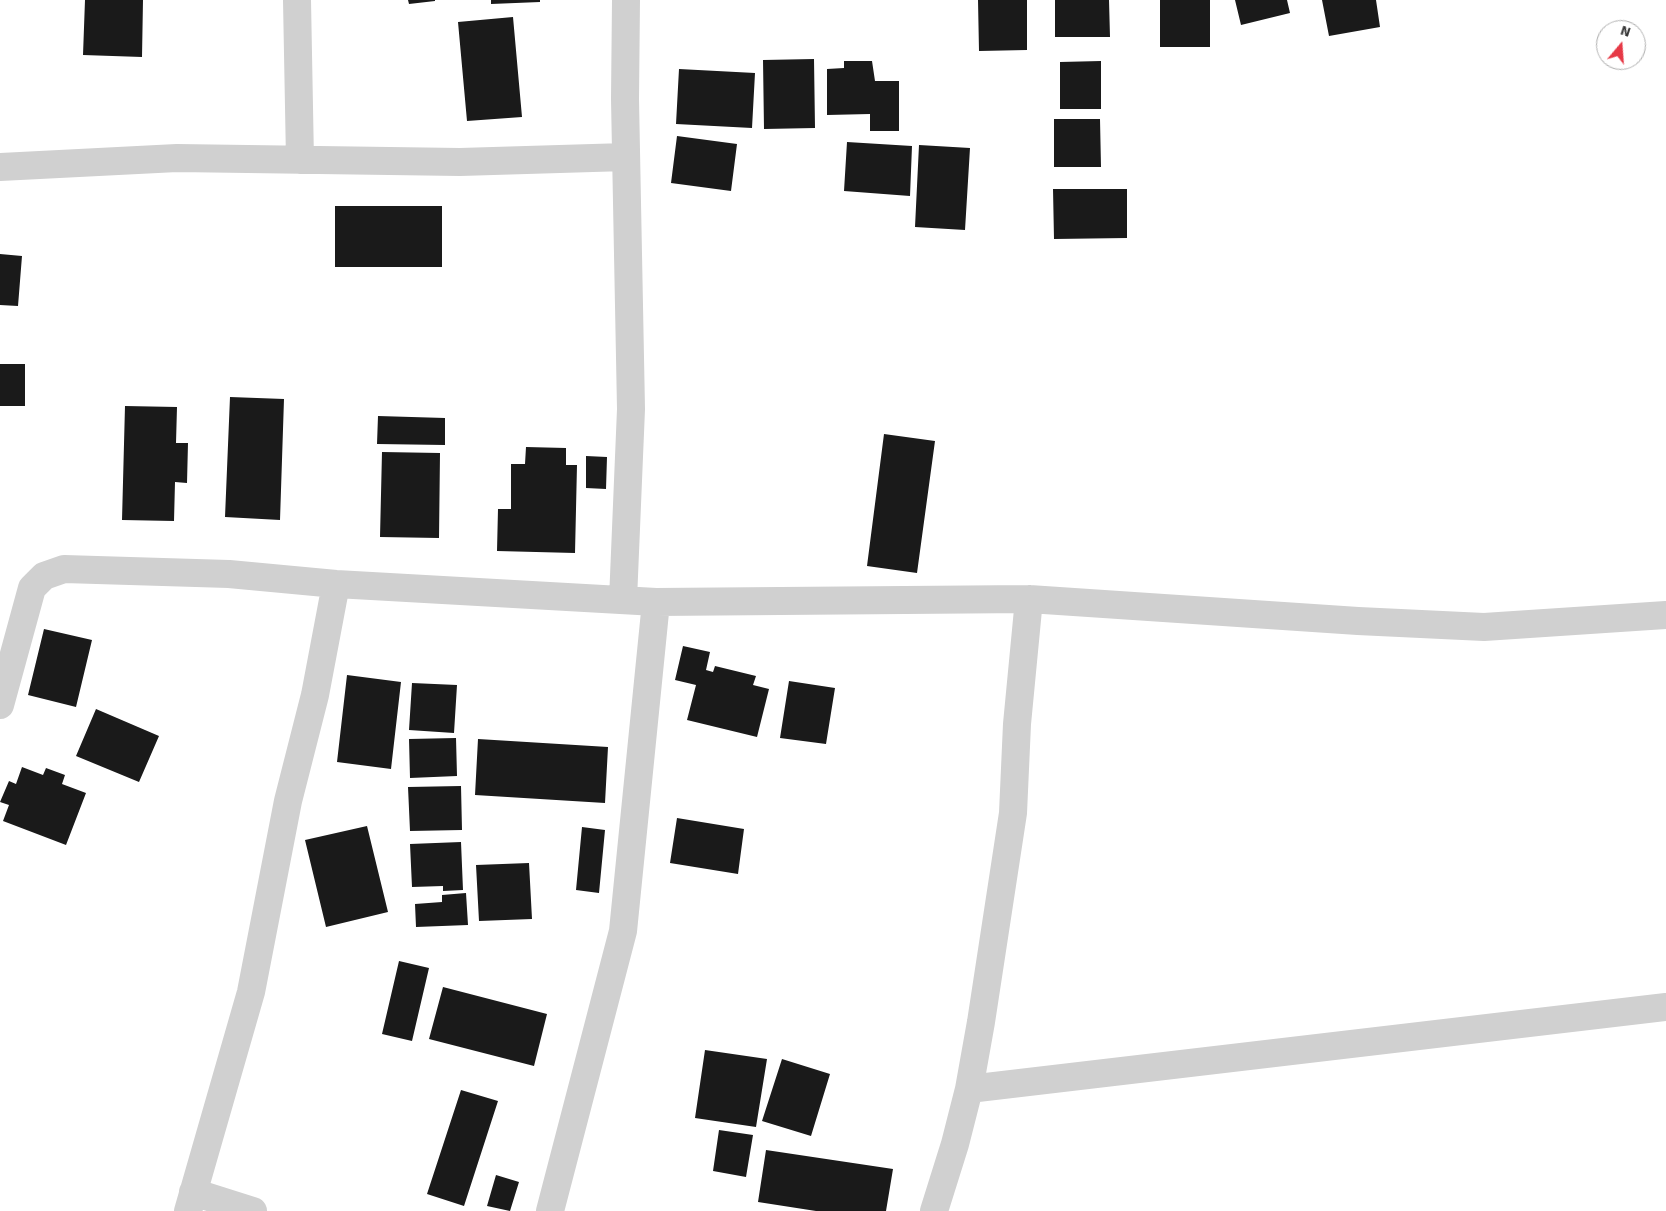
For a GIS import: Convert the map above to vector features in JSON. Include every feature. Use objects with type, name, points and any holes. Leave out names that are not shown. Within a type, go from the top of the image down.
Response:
[{"type":"street","points":[[297,0],[300,160]]},
{"type":"street","points":[[623,600],[632,409],[626,157],[626,0]]},
{"type":"street","points":[[0,168],[177,158],[460,162],[626,157]]},
{"type":"street","points":[[0,705],[32,588],[44,576],[64,570],[229,574],[336,584],[656,602],[1029,599],[1358,621],[1484,627],[1666,615]]},
{"type":"street","points":[[253,1211],[190,1201],[251,992],[288,801],[315,695],[336,584]]},
{"type":"street","points":[[934,1211],[956,1144],[969,1090],[1013,813],[1017,724],[1029,599]]},
{"type":"street","points":[[550,1211],[623,931],[656,602]]},
{"type":"street","points":[[969,1090],[1666,1007]]},
{"type":"building","points":[[85,0],[143,0],[142,57],[83,55]]},
{"type":"building","points":[[408,0],[435,0],[435,1],[409,4]]},
{"type":"building","points":[[491,0],[540,0],[540,2],[491,4]]},
{"type":"building","points":[[978,0],[1027,0],[1027,50],[979,51]]},
{"type":"building","points":[[1055,0],[1109,0],[1110,37],[1055,37]]},
{"type":"building","points":[[1160,0],[1210,0],[1210,47],[1160,47]]},
{"type":"building","points":[[1235,0],[1287,0],[1290,13],[1241,25]]},
{"type":"building","points":[[1322,0],[1376,0],[1380,27],[1329,36]]},
{"type":"building","points":[[513,17],[522,117],[467,121],[458,22]]},
{"type":"building","points":[[814,59],[815,128],[764,129],[763,60]]},
{"type":"building","points":[[844,61],[872,61],[875,81],[899,81],[899,131],[870,131],[870,114],[827,115],[827,69],[844,68]]},
{"type":"building","points":[[1101,61],[1101,109],[1060,109],[1060,62]]},
{"type":"building","points":[[679,69],[755,73],[752,128],[676,124]]},
{"type":"building","points":[[1054,119],[1100,119],[1101,167],[1054,167]]},
{"type":"building","points":[[677,136],[737,144],[731,191],[671,183]]},
{"type":"building","points":[[847,142],[912,146],[910,196],[844,191]]},
{"type":"building","points":[[919,145],[970,148],[965,230],[915,227]]},
{"type":"building","points":[[1053,189],[1127,189],[1127,238],[1054,239]]},
{"type":"building","points":[[335,206],[442,206],[442,267],[335,267]]},
{"type":"building","points":[[0,254],[22,256],[18,306],[0,305]]},
{"type":"building","points":[[0,364],[25,364],[25,406],[0,406]]},
{"type":"building","points":[[230,397],[284,399],[280,520],[225,517]]},
{"type":"building","points":[[125,406],[177,407],[176,443],[188,443],[187,483],[175,482],[174,521],[122,520]]},
{"type":"building","points":[[378,416],[445,418],[445,445],[377,444]]},
{"type":"building","points":[[884,434],[935,441],[917,573],[867,566]]},
{"type":"building","points":[[526,447],[566,448],[566,465],[577,465],[575,553],[497,551],[498,509],[511,509],[511,464],[525,464]]},
{"type":"building","points":[[382,452],[440,453],[439,538],[380,537]]},
{"type":"building","points":[[586,456],[607,457],[606,489],[586,488]]},
{"type":"building","points":[[44,629],[92,640],[76,707],[28,695]]},
{"type":"building","points":[[683,646],[710,652],[706,670],[713,672],[715,666],[756,676],[753,685],[769,689],[757,737],[687,720],[696,685],[675,680]]},
{"type":"building","points":[[347,675],[401,682],[391,769],[337,762]]},
{"type":"building","points":[[789,681],[835,688],[826,744],[780,738]]},
{"type":"building","points":[[412,683],[457,685],[454,733],[409,730]]},
{"type":"building","points":[[96,709],[159,736],[139,782],[76,756]]},
{"type":"building","points":[[456,738],[457,776],[410,778],[409,739]]},
{"type":"building","points":[[478,739],[608,747],[605,803],[475,795]]},
{"type":"building","points":[[22,767],[43,775],[46,768],[65,775],[62,784],[86,793],[66,845],[3,821],[9,805],[0,802],[9,781],[16,784]]},
{"type":"building","points":[[461,786],[462,830],[410,831],[408,787]]},
{"type":"building","points":[[677,818],[744,829],[738,874],[670,863]]},
{"type":"building","points":[[367,826],[388,912],[326,927],[305,840]]},
{"type":"building","points":[[582,827],[605,830],[599,893],[576,890]]},
{"type":"building","points":[[461,842],[463,890],[443,891],[443,886],[412,887],[410,844]]},
{"type":"building","points":[[529,863],[532,919],[479,921],[476,865]]},
{"type":"building","points":[[466,893],[468,925],[416,927],[415,904],[442,902],[442,895]]},
{"type":"building","points":[[399,961],[429,968],[412,1041],[382,1034]]},
{"type":"building","points":[[443,987],[547,1014],[534,1066],[429,1039]]},
{"type":"building","points":[[705,1050],[767,1059],[756,1127],[695,1118]]},
{"type":"building","points":[[782,1059],[830,1074],[811,1136],[762,1121]]},
{"type":"building","points":[[461,1090],[498,1101],[464,1206],[427,1194]]},
{"type":"building","points":[[719,1130],[753,1135],[746,1177],[713,1171]]},
{"type":"building","points":[[766,1150],[893,1169],[886,1211],[816,1211],[758,1202]]},
{"type":"building","points":[[496,1175],[519,1182],[510,1211],[487,1206]]}]
